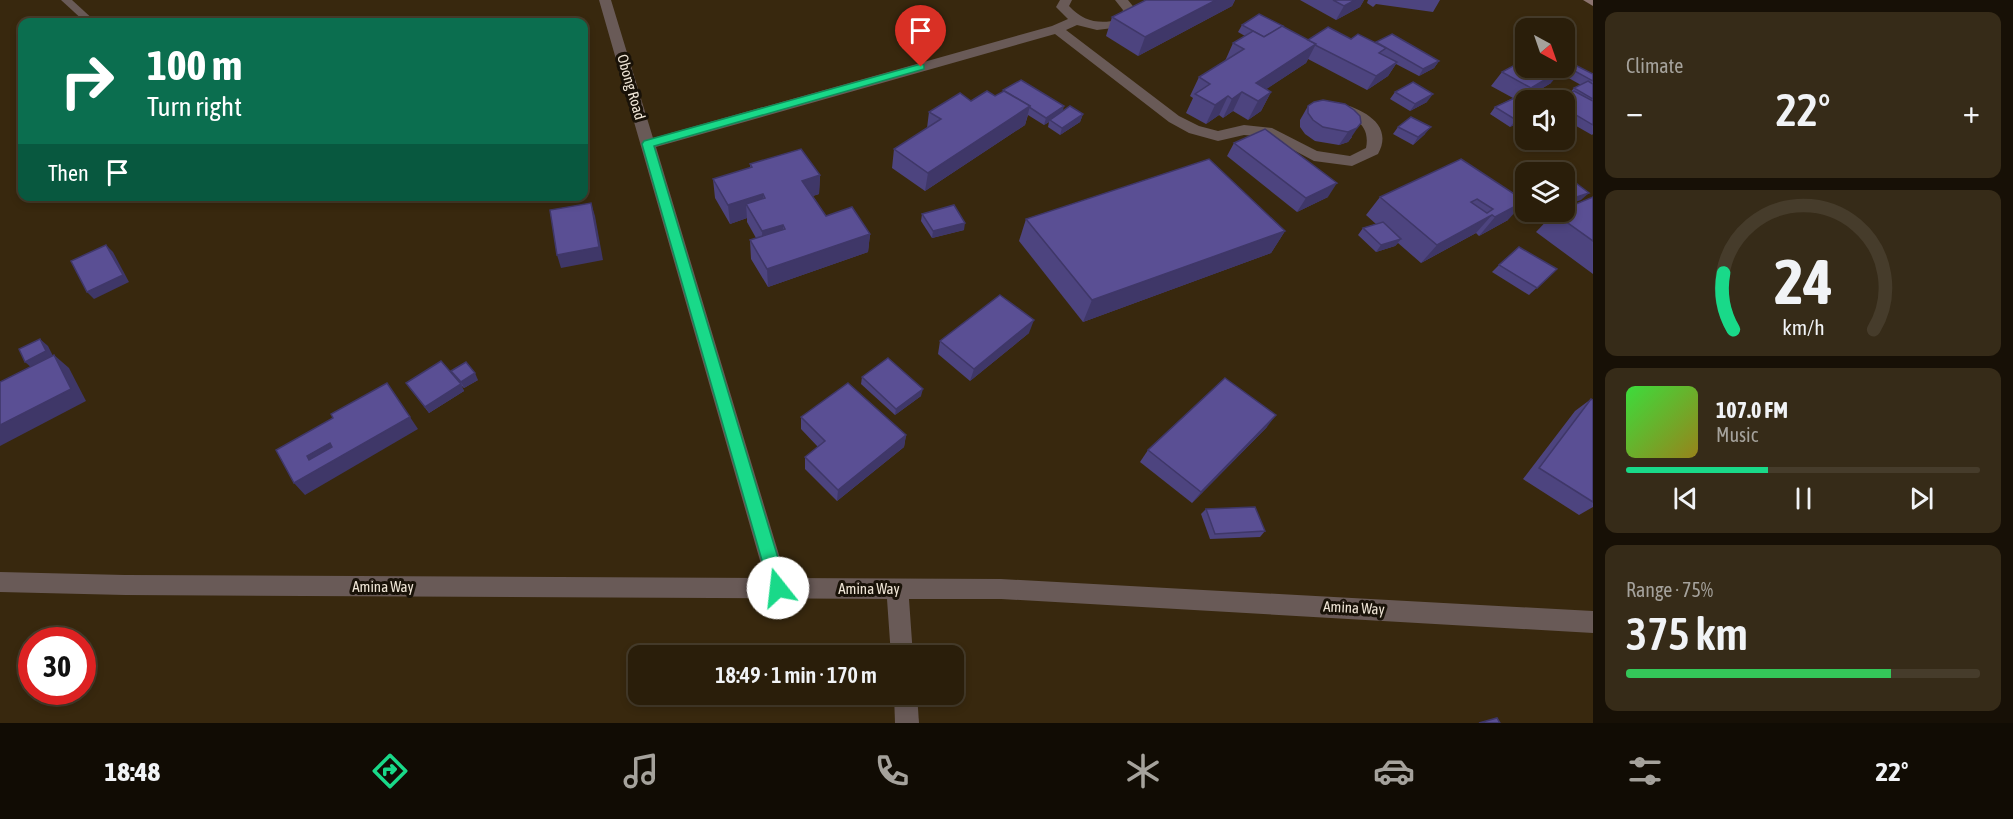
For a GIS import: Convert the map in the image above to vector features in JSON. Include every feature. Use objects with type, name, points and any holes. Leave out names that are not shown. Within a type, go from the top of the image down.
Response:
[{"type":"street","name":"Obong Road","points":[[605,0],[778,588]]},
{"type":"street","points":[[1066,0],[1062,7],[1075,21],[1101,28],[1124,23],[1130,10],[1121,0]]},
{"type":"street","points":[[648,144],[1075,21]]},
{"type":"street","points":[[1057,28],[1174,119],[1194,130],[1218,136],[1244,130],[1272,133],[1314,156],[1352,161],[1373,151],[1377,138],[1371,123],[1352,110],[1323,103]]},
{"type":"street","name":"Amina Way","points":[[0,582],[125,585],[1001,589],[1593,622]]},
{"type":"street","points":[[897,589],[901,645]]},
{"type":"street","points":[[906,705],[908,723]]},
{"type":"lane","points":[[66,0],[86,18]]},
{"type":"building","points":[[1146,0],[1216,0],[1145,37],[1112,17]]},
{"type":"building","points":[[1333,0],[1355,0],[1344,6]]},
{"type":"building","points":[[1259,14],[1283,26],[1264,37],[1242,25]]},
{"type":"building","points":[[1282,26],[1316,44],[1256,83],[1271,92],[1258,101],[1242,92],[1232,99],[1228,96],[1215,105],[1195,94],[1210,84],[1199,77],[1244,49],[1233,43],[1253,31],[1264,37]]},
{"type":"building","points":[[1328,27],[1351,39],[1358,34],[1386,48],[1379,53],[1397,62],[1376,76],[1308,40]]},
{"type":"building","points":[[1392,34],[1439,61],[1423,69],[1376,42]]},
{"type":"building","points":[[1515,65],[1515,78],[1548,78],[1531,88],[1502,72]]},
{"type":"building","points":[[1575,67],[1593,74],[1593,81],[1575,71]]},
{"type":"building","points":[[1021,80],[1064,106],[1046,118],[1003,90]]},
{"type":"building","points":[[1588,81],[1593,84],[1593,99],[1574,88]]},
{"type":"building","points":[[1413,82],[1433,94],[1415,104],[1395,92]]},
{"type":"building","points":[[987,91],[995,96],[1004,91],[1030,106],[928,173],[894,149],[941,119],[929,112],[960,93],[971,101]]},
{"type":"building","points":[[1575,92],[1593,101],[1593,125],[1575,114]]},
{"type":"building","points":[[1515,98],[1515,119],[1495,107]]},
{"type":"building","points":[[1323,100],[1345,104],[1360,116],[1361,123],[1357,128],[1348,132],[1323,127],[1308,113],[1308,106]]},
{"type":"building","points":[[1070,106],[1083,114],[1062,128],[1050,120]]},
{"type":"building","points":[[1411,117],[1431,127],[1418,137],[1398,127]]},
{"type":"building","points":[[1265,129],[1337,183],[1306,198],[1234,143]]},
{"type":"building","points":[[801,149],[820,175],[802,181],[826,216],[852,207],[870,234],[767,269],[750,240],[785,229],[783,225],[762,231],[746,204],[765,198],[763,194],[728,205],[713,179],[752,167],[750,164]]},
{"type":"building","points":[[1209,159],[1285,231],[1092,300],[1026,219]]},
{"type":"building","points":[[1461,159],[1515,194],[1515,206],[1495,217],[1492,215],[1437,245],[1380,197]],"holes":[[[1477,199],[1493,209],[1487,213],[1471,202]]]},
{"type":"building","points":[[1575,182],[1589,193],[1575,197]]},
{"type":"building","points":[[1593,197],[1593,241],[1567,222],[1575,222],[1575,204]]},
{"type":"building","points":[[591,203],[599,247],[557,255],[550,210]]},
{"type":"building","points":[[954,205],[965,223],[933,231],[922,214]]},
{"type":"building","points":[[1383,222],[1401,239],[1381,245],[1363,228]]},
{"type":"building","points":[[106,245],[123,275],[87,292],[71,261]]},
{"type":"building","points":[[1519,247],[1557,269],[1537,288],[1499,265]]},
{"type":"building","points":[[1000,295],[1034,320],[974,369],[940,341]]},
{"type":"building","points":[[40,339],[46,351],[25,362],[19,349]]},
{"type":"building","points":[[54,355],[71,389],[0,425],[0,382]]},
{"type":"building","points":[[888,358],[923,389],[896,409],[862,377]]},
{"type":"building","points":[[441,361],[461,384],[425,407],[406,383]]},
{"type":"building","points":[[466,362],[475,373],[461,382],[451,371]]},
{"type":"building","points":[[1225,378],[1276,415],[1201,492],[1148,450]]},
{"type":"building","points":[[387,383],[410,417],[294,483],[276,450],[333,418],[331,414]],"holes":[[[330,443],[332,447],[309,460],[307,456]]]},
{"type":"building","points":[[848,383],[906,435],[838,490],[805,457],[825,441],[801,417]]},
{"type":"building","points":[[1591,399],[1593,400],[1593,502],[1539,468]]},
{"type":"building","points":[[1255,507],[1265,531],[1215,534],[1206,509]]},
{"type":"building","points":[[1497,718],[1500,723],[1479,723]]},
{"type":"route","points":[[778,588],[648,144],[921,67]]}]
